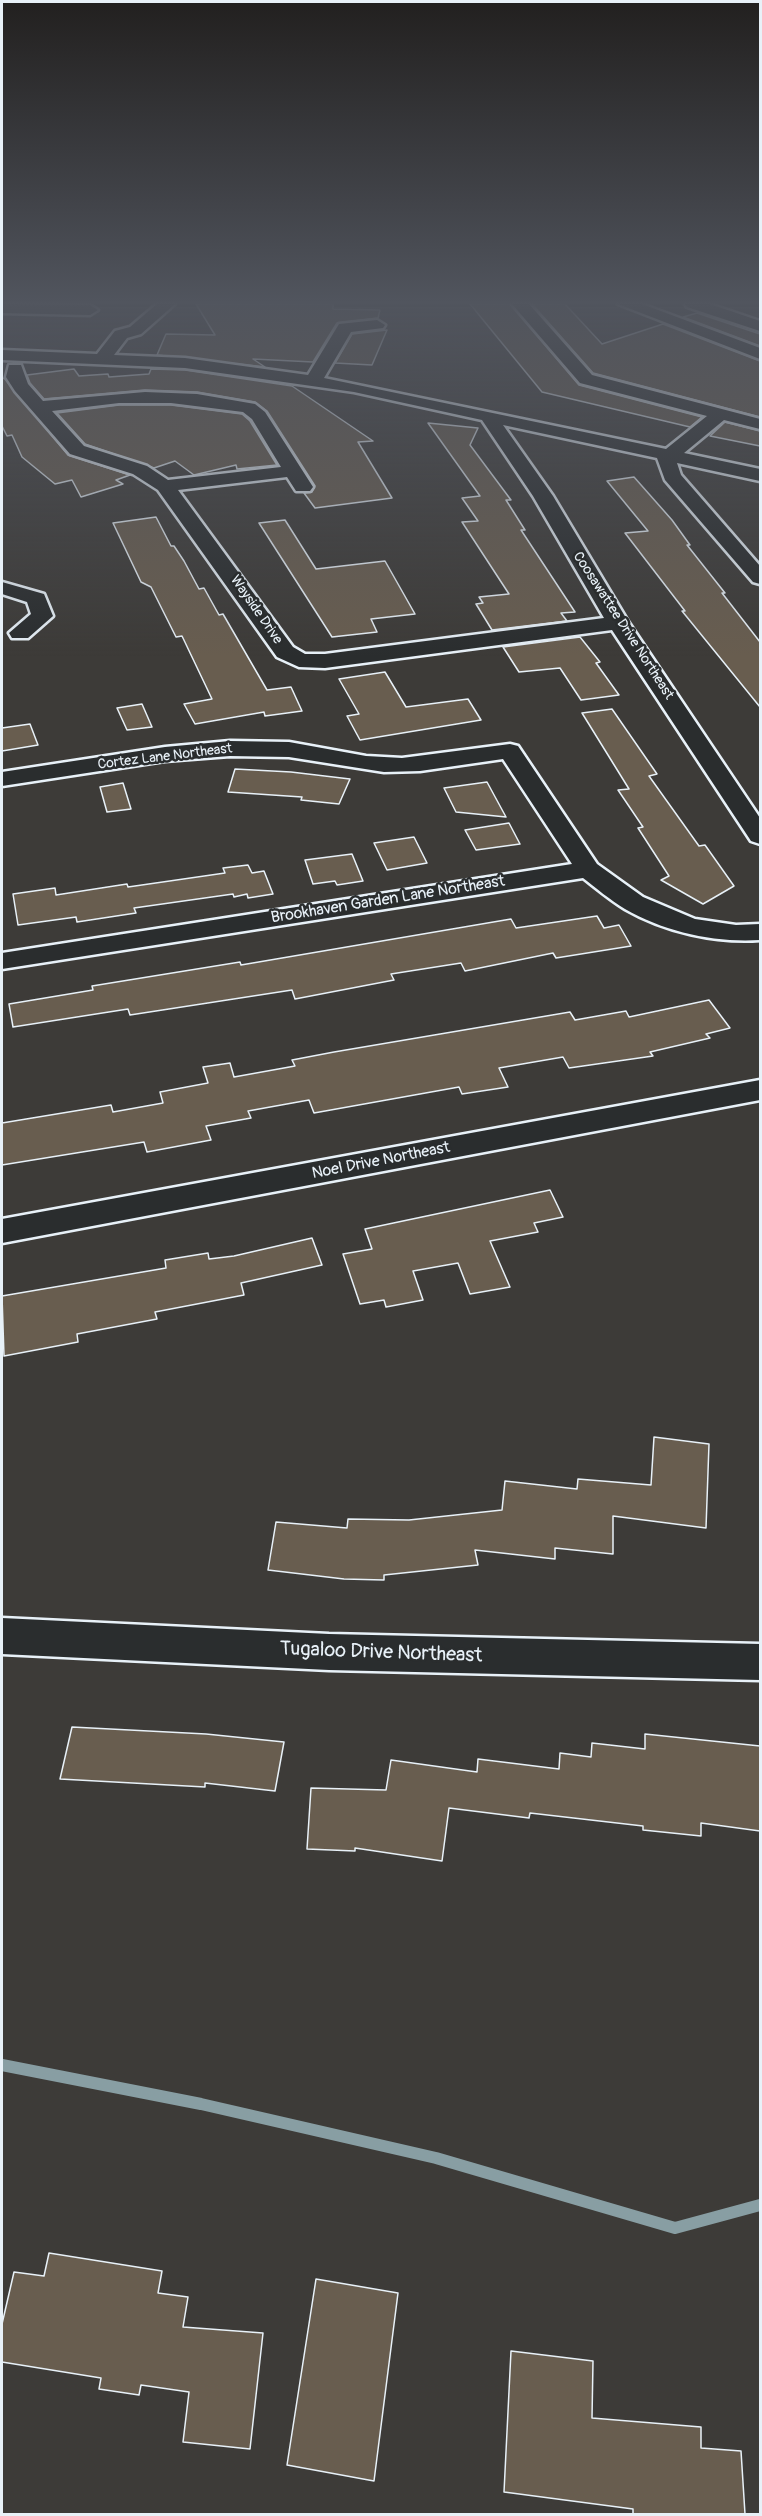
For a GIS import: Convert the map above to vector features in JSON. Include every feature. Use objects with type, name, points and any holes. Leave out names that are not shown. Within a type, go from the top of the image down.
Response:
[{"type":"street","name":"Wayside Drive","points":[[53,421],[77,450],[140,470],[165,486],[285,652],[305,662],[618,623]]},
{"type":"street","points":[[263,421],[291,471],[303,487]]},
{"type":"street","name":"Coosawattee Drive Northeast","points":[[494,421],[521,467],[543,496],[618,623],[760,836]]},
{"type":"street","points":[[513,421],[760,474]]},
{"type":"street","points":[[711,421],[666,458],[672,476],[760,578]]},
{"type":"street","points":[[165,486],[291,471]]},
{"type":"street","points":[[2,588],[37,598],[42,616],[20,633]]},
{"type":"street","name":"Cortez Lane Northeast","points":[[2,779],[218,749],[265,748],[314,751],[367,763],[408,765],[510,751],[588,868]]},
{"type":"street","points":[[588,868],[634,903],[689,926],[736,933],[760,932]]},
{"type":"street","name":"Brookhaven Garden Lane Northeast","points":[[2,962],[588,868]]},
{"type":"street","name":"Noel Drive Northeast","points":[[2,1231],[760,1090]]},
{"type":"street","name":"Tugaloo Drive Northeast","points":[[2,1636],[329,1652],[760,1662]]},
{"type":"building","points":[[2,421],[40,421],[68,455],[130,475],[116,480],[123,484],[81,497],[72,480],[55,484],[22,457],[12,435],[7,436]]},
{"type":"building","points":[[65,421],[250,421],[277,465],[237,469],[236,465],[194,475],[175,461],[154,468],[85,444]]},
{"type":"building","points":[[274,421],[344,421],[373,441],[358,442],[392,498],[315,508],[304,493],[312,492],[315,486]]},
{"type":"building","points":[[666,421],[697,421],[690,427]]},
{"type":"building","points":[[725,422],[760,431],[760,446],[710,436]]},
{"type":"building","points":[[428,423],[478,428],[470,445],[511,500],[506,500],[525,530],[521,530],[575,612],[561,613],[567,621],[492,630],[476,604],[483,603],[479,597],[509,594],[462,522],[478,521],[462,498],[480,496]]},
{"type":"building","points":[[634,477],[672,520],[690,545],[687,545],[760,642],[760,707],[682,611],[685,611],[625,533],[648,531],[607,481]]},
{"type":"building","points":[[156,517],[171,546],[174,546],[184,561],[199,589],[204,588],[219,615],[223,614],[267,690],[291,687],[302,711],[265,716],[264,712],[195,724],[184,704],[212,699],[182,636],[176,637],[151,587],[141,582],[113,523]]},
{"type":"building","points":[[285,520],[316,569],[385,561],[415,614],[371,619],[377,632],[332,637],[259,523]]},
{"type":"building","points":[[580,637],[600,662],[596,663],[619,695],[581,700],[560,668],[519,672],[503,647]]},
{"type":"building","points":[[385,672],[406,707],[468,699],[481,720],[360,740],[347,716],[359,714],[339,679]]},
{"type":"building","points":[[142,704],[152,727],[127,730],[117,708]]},
{"type":"building","points":[[612,709],[657,774],[649,776],[699,846],[705,845],[734,886],[703,904],[661,880],[669,876],[638,828],[643,827],[618,790],[629,789],[582,713]]},
{"type":"building","points":[[30,724],[38,745],[2,751],[2,728]]},
{"type":"building","points":[[235,769],[291,772],[350,779],[339,804],[301,800],[302,797],[228,792]]},
{"type":"building","points":[[487,782],[506,817],[456,812],[444,788]]},
{"type":"building","points":[[123,783],[131,809],[107,812],[100,787]]},
{"type":"building","points":[[509,823],[520,844],[476,850],[465,830]]},
{"type":"building","points":[[414,837],[427,863],[387,870],[374,843]]},
{"type":"building","points":[[352,854],[363,881],[337,885],[335,881],[313,884],[305,860]]},
{"type":"building","points":[[248,865],[252,873],[264,871],[273,894],[248,898],[247,894],[234,897],[233,894],[134,908],[136,913],[77,922],[76,917],[18,925],[13,894],[55,888],[56,895],[127,884],[128,887],[225,873],[223,868]]},
{"type":"building","points":[[597,916],[604,928],[619,925],[631,946],[556,958],[553,953],[465,971],[461,963],[391,974],[394,980],[295,999],[292,990],[130,1015],[128,1009],[13,1027],[9,1004],[93,990],[92,986],[240,962],[241,965],[511,919],[516,928]]},
{"type":"building","points":[[709,1000],[730,1028],[706,1034],[710,1038],[650,1052],[653,1056],[569,1068],[563,1057],[499,1068],[508,1087],[462,1094],[459,1087],[314,1113],[309,1100],[248,1111],[251,1118],[206,1126],[211,1140],[147,1152],[144,1142],[2,1165],[2,1123],[111,1105],[113,1112],[163,1103],[160,1092],[208,1083],[203,1067],[230,1063],[234,1077],[295,1066],[292,1060],[570,1012],[575,1020],[626,1011],[629,1017]]},
{"type":"building","points":[[550,1190],[563,1217],[534,1223],[538,1232],[490,1241],[510,1287],[470,1294],[458,1263],[413,1271],[423,1300],[386,1307],[384,1300],[360,1304],[343,1254],[372,1249],[365,1229]]},
{"type":"building","points":[[312,1238],[322,1265],[241,1283],[244,1295],[155,1312],[157,1319],[77,1334],[78,1342],[4,1356],[2,1296],[166,1268],[165,1260],[208,1253],[209,1259],[234,1256]]},
{"type":"building","points":[[654,1437],[709,1444],[706,1528],[613,1516],[613,1554],[555,1548],[555,1559],[475,1550],[478,1565],[384,1575],[384,1580],[344,1579],[268,1570],[276,1522],[347,1528],[348,1519],[409,1520],[502,1510],[505,1481],[577,1489],[578,1479],[651,1485]]},
{"type":"building","points":[[72,1727],[206,1734],[284,1742],[275,1791],[205,1783],[205,1787],[60,1779]]},
{"type":"building","points":[[645,1734],[760,1746],[760,1831],[701,1823],[701,1836],[643,1830],[643,1826],[530,1813],[529,1818],[449,1808],[442,1861],[355,1848],[355,1851],[307,1849],[311,1788],[386,1790],[391,1760],[477,1772],[478,1759],[559,1769],[560,1753],[591,1757],[592,1743],[645,1749]]},
{"type":"building","points":[[49,2253],[162,2271],[158,2293],[188,2297],[183,2327],[263,2333],[250,2449],[183,2442],[189,2392],[141,2385],[139,2395],[99,2389],[101,2378],[2,2362],[2,2324],[14,2272],[44,2276]]},
{"type":"building","points":[[316,2279],[398,2293],[374,2481],[287,2465]]},
{"type":"building","points":[[511,2351],[593,2361],[592,2418],[701,2427],[701,2448],[741,2451],[745,2514],[633,2514],[633,2509],[504,2492]]},
{"type":"waterway","points":[[2,2065],[201,2104],[436,2158],[675,2228],[760,2205]]}]
